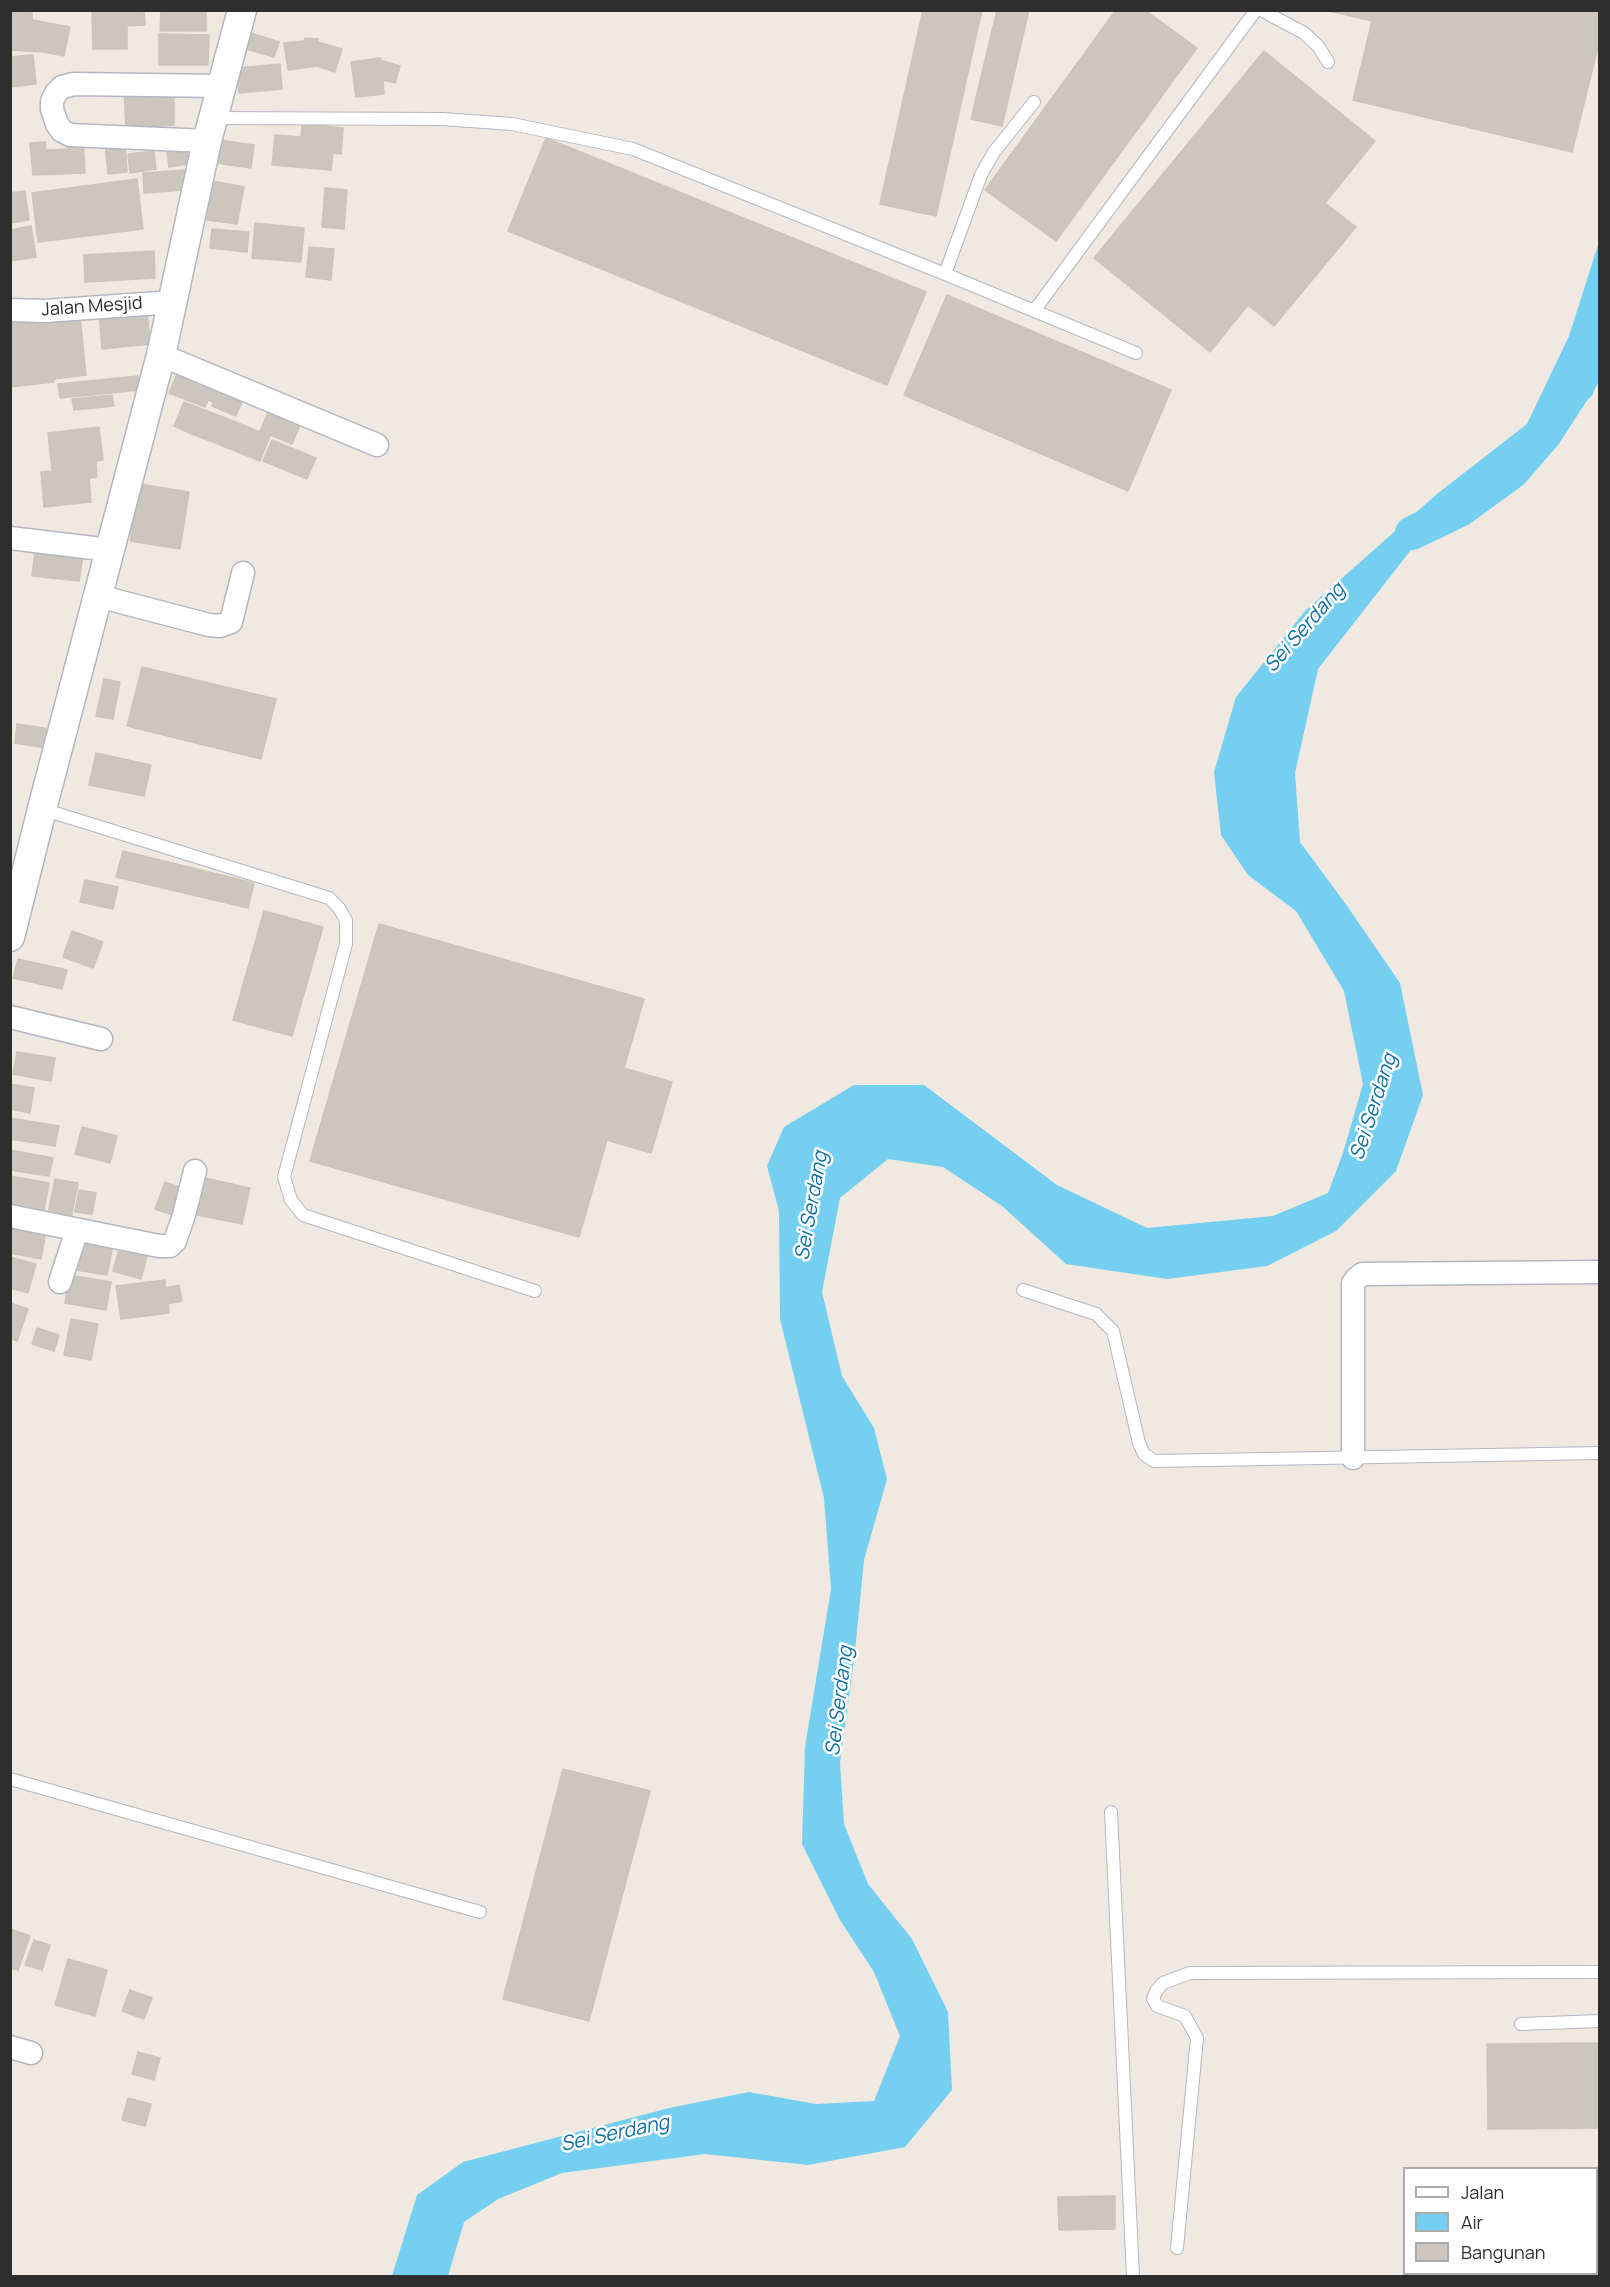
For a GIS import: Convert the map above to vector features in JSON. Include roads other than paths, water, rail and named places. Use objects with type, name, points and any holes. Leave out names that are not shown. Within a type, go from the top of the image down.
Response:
[{"type":"street","points":[[10,937],[161,355],[211,129],[242,10]]},
{"type":"street","points":[[211,129],[70,135],[62,131],[57,124],[52,109],[52,100],[62,87],[74,84],[222,86]]},
{"type":"street","name":"Jalan Mesjid","points":[[10,310],[45,311],[174,302]]},
{"type":"street","points":[[161,355],[377,445]]},
{"type":"street","points":[[10,538],[110,550]]},
{"type":"street","points":[[98,596],[220,626],[231,622],[243,573]]},
{"type":"street","points":[[10,1017],[101,1039]]},
{"type":"street","points":[[10,1216],[159,1246],[171,1246],[176,1240],[184,1215],[195,1171]]},
{"type":"street","points":[[60,1282],[77,1230]]},
{"type":"street","points":[[1353,1458],[1353,1283],[1362,1274],[1599,1272]]},
{"type":"lane","points":[[1034,311],[1258,10],[1304,33],[1318,46],[1328,62]]},
{"type":"lane","points":[[945,274],[981,175],[993,152],[1034,102]]},
{"type":"lane","points":[[211,129],[442,119],[512,124],[633,149],[1136,353]]},
{"type":"lane","points":[[42,809],[329,898],[346,920],[346,944],[284,1178],[291,1200],[303,1215],[535,1290]]},
{"type":"lane","points":[[1023,1290],[1096,1314],[1113,1331],[1138,1443],[1144,1454],[1154,1461],[1599,1453]]},
{"type":"lane","points":[[10,1779],[480,1912]]},
{"type":"lane","points":[[1111,1812],[1133,2277]]},
{"type":"lane","points":[[1176,2248],[1197,2038],[1185,2016],[1157,2006],[1153,1999],[1163,1983],[1174,1977],[1190,1973],[1599,1972]]},
{"type":"lane","points":[[1521,2024],[1599,2021]]},
{"type":"water","points":[[1599,242],[1599,379],[1592,396],[1414,546],[1318,669],[1295,773],[1300,842],[1400,983],[1423,1095],[1396,1171],[1336,1231],[1267,1266],[1167,1279],[1066,1264],[1002,1206],[943,1167],[888,1159],[840,1198],[822,1292],[842,1376],[874,1428],[887,1479],[864,1560],[854,1661],[840,1762],[844,1824],[868,1884],[912,1939],[948,2012],[952,2090],[905,2147],[808,2165],[705,2154],[562,2173],[498,2199],[464,2222],[448,2276],[392,2276],[417,2195],[463,2162],[669,2108],[749,2092],[816,2104],[874,2101],[900,2036],[874,1972],[840,1920],[802,1844],[805,1747],[831,1589],[824,1498],[780,1319],[779,1211],[767,1166],[784,1127],[854,1085],[924,1085],[1057,1185],[1147,1228],[1273,1216],[1328,1193],[1343,1153],[1363,1084],[1344,991],[1296,911],[1248,875],[1221,835],[1214,772],[1236,697],[1306,610],[1437,494],[1527,424],[1569,336]]},
{"type":"waterway","name":"Sei Serdang","points":[[1412,533],[1460,510],[1512,472],[1545,434],[1582,377],[1600,338]]}]
